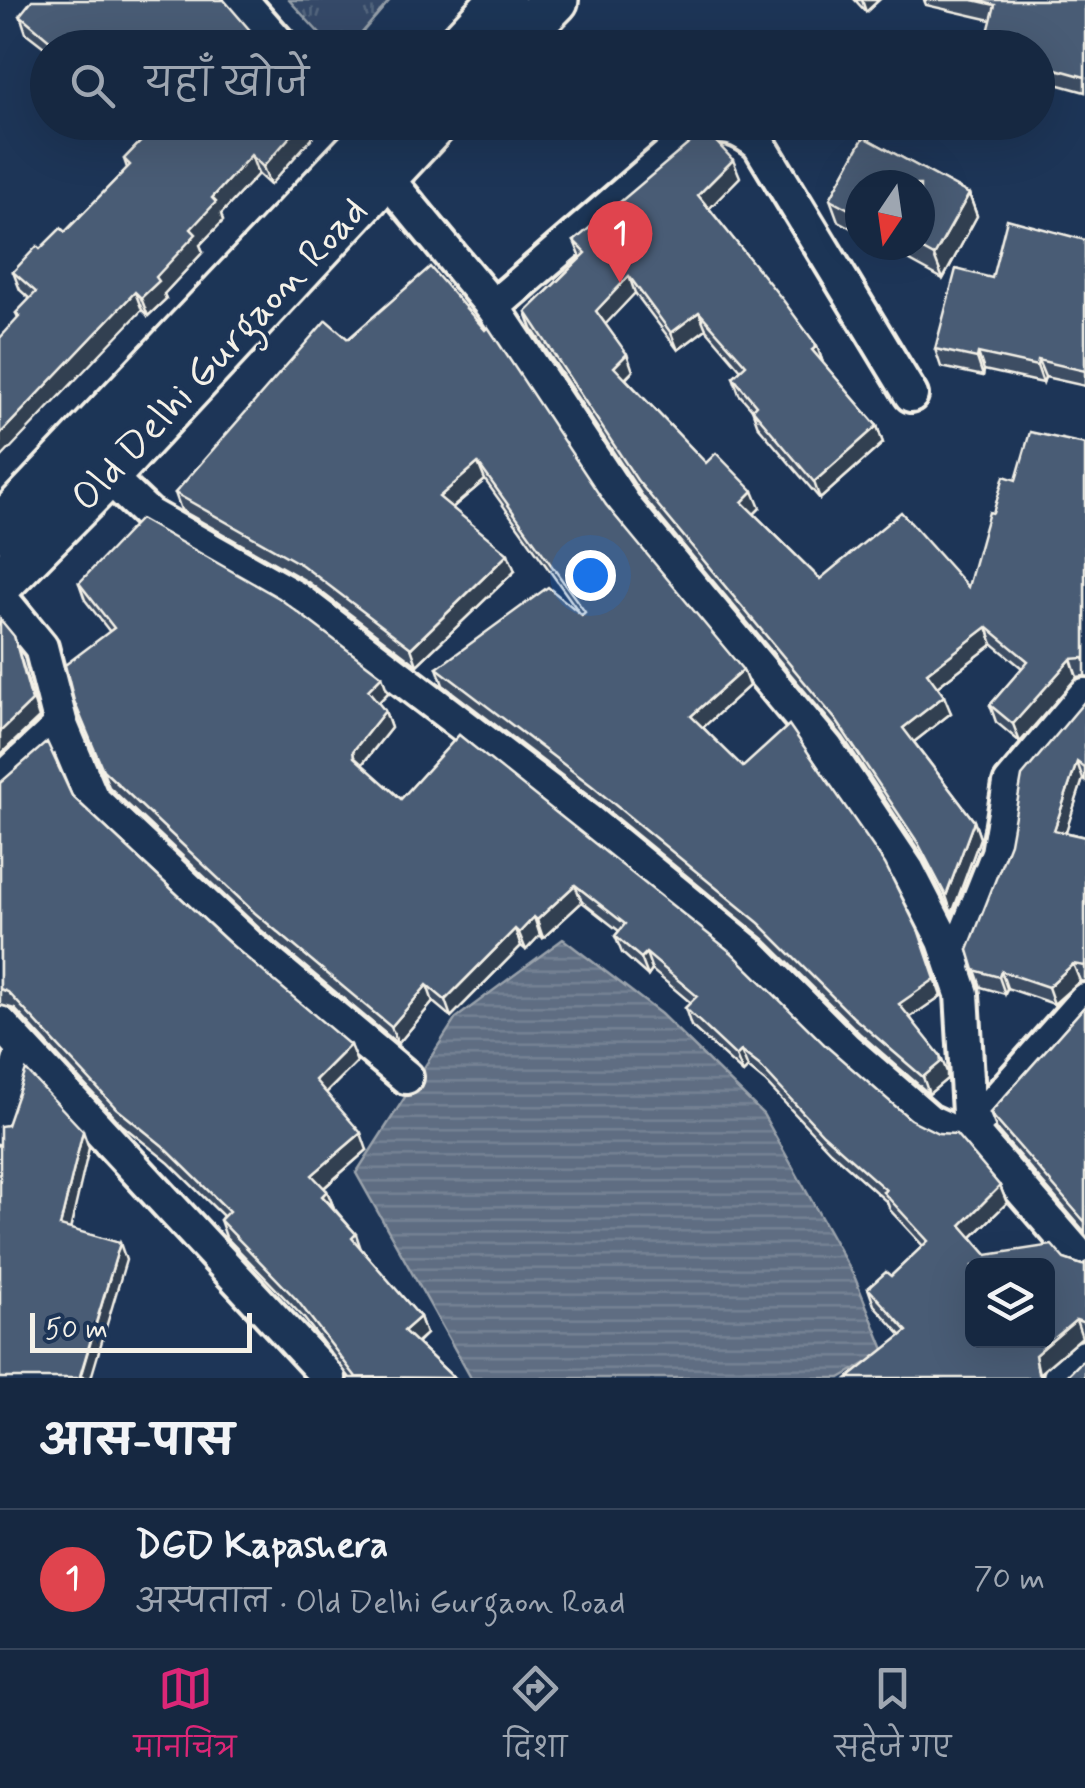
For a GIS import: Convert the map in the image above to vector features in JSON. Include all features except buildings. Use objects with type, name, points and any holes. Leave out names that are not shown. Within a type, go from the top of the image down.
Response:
[{"type":"main road","points":[[474,30],[502,0]]},
{"type":"main road","points":[[526,30],[555,0]]},
{"type":"main road","name":"Old Delhi Gurgaon Road","points":[[0,583],[94,462],[372,140]]},
{"type":"main road","name":"Old Delhi Gurgaon Road","points":[[0,529],[94,462]]},
{"type":"street","points":[[241,0],[268,30]]},
{"type":"street","points":[[372,140],[493,307],[628,509],[826,748],[922,894],[954,964],[968,1036],[970,1130],[1085,1262]]},
{"type":"street","points":[[493,307],[685,140]]},
{"type":"street","points":[[754,140],[911,395]]},
{"type":"street","points":[[94,462],[177,535],[296,598],[676,890],[752,955],[845,1048],[929,1121],[953,1132],[970,1130],[1085,1000]]},
{"type":"street","points":[[0,597],[41,647],[61,724],[92,799],[248,945],[406,1077]]},
{"type":"street","points":[[954,964],[998,853],[1010,784],[1085,695]]},
{"type":"street","points":[[0,782],[61,724]]},
{"type":"street","points":[[0,1023],[330,1378]]},
{"type":"street","points":[[0,1127],[23,1049]]},
{"type":"street","points":[[1060,1378],[1085,1358]]},
{"type":"green space","points":[[289,0],[390,0],[364,30],[316,30]]},
{"type":"shaded area","points":[[563,939],[661,1014],[763,1114],[855,1278],[885,1352],[840,1378],[471,1378],[356,1173],[456,1018]]},
{"type":"place","name":"DGD Kapashera","points":[[620,283]]}]
